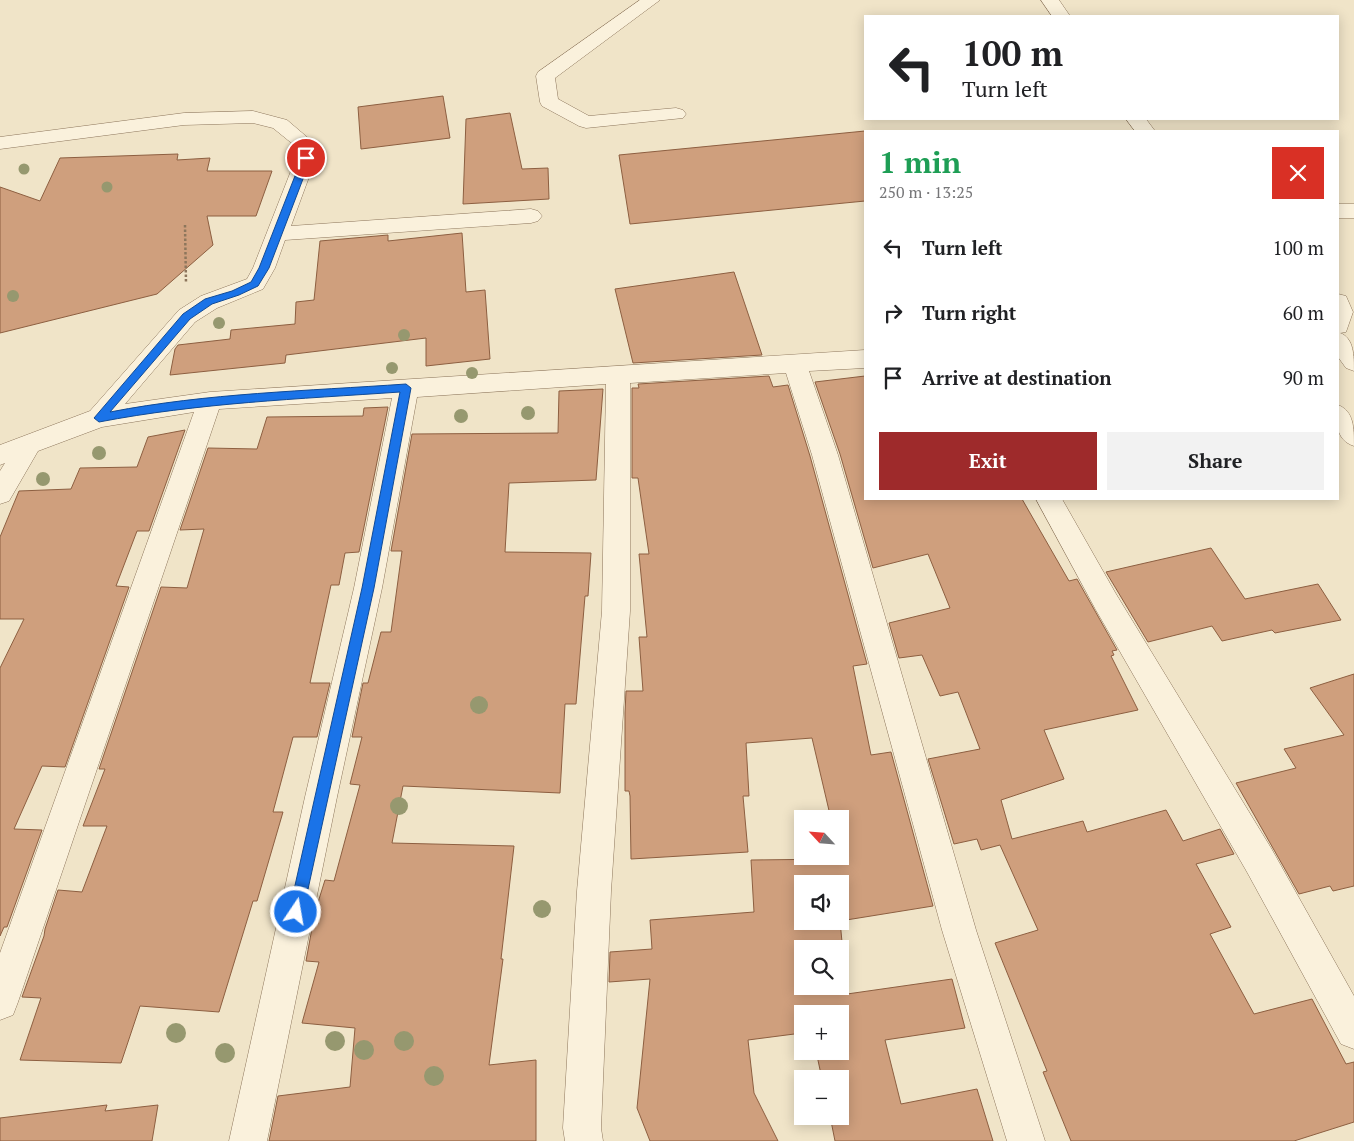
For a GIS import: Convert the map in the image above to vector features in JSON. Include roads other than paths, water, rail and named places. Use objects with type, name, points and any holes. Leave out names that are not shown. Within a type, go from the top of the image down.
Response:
[{"type":"street","points":[[651,0],[545,76],[549,102],[586,122],[676,114]]},
{"type":"street","points":[[1050,0],[1060,15]]},
{"type":"street","points":[[0,143],[184,119],[253,117],[280,124],[304,143],[306,158],[264,268],[255,284],[209,302],[187,316],[99,418]]},
{"type":"street","points":[[1339,211],[1354,211]]},
{"type":"street","points":[[277,234],[531,216]]},
{"type":"street","points":[[1339,291],[1354,290]]},
{"type":"street","points":[[1339,304],[1342,312],[1339,322]]},
{"type":"street","points":[[1339,342],[1354,362]]},
{"type":"street","points":[[0,455],[99,418],[210,401],[864,359]]},
{"type":"street","points":[[795,364],[825,455],[959,930],[1026,1141]]},
{"type":"street","points":[[584,1141],[582,1128],[594,901],[616,611],[618,376]]},
{"type":"street","points":[[248,1141],[320,797],[368,588],[406,388]]},
{"type":"street","points":[[0,1002],[210,401]]},
{"type":"street","points":[[1339,415],[1354,436]]},
{"type":"street","points":[[0,494],[30,443]]},
{"type":"street","points":[[1050,500],[1112,611],[1259,860],[1354,1031]]}]
